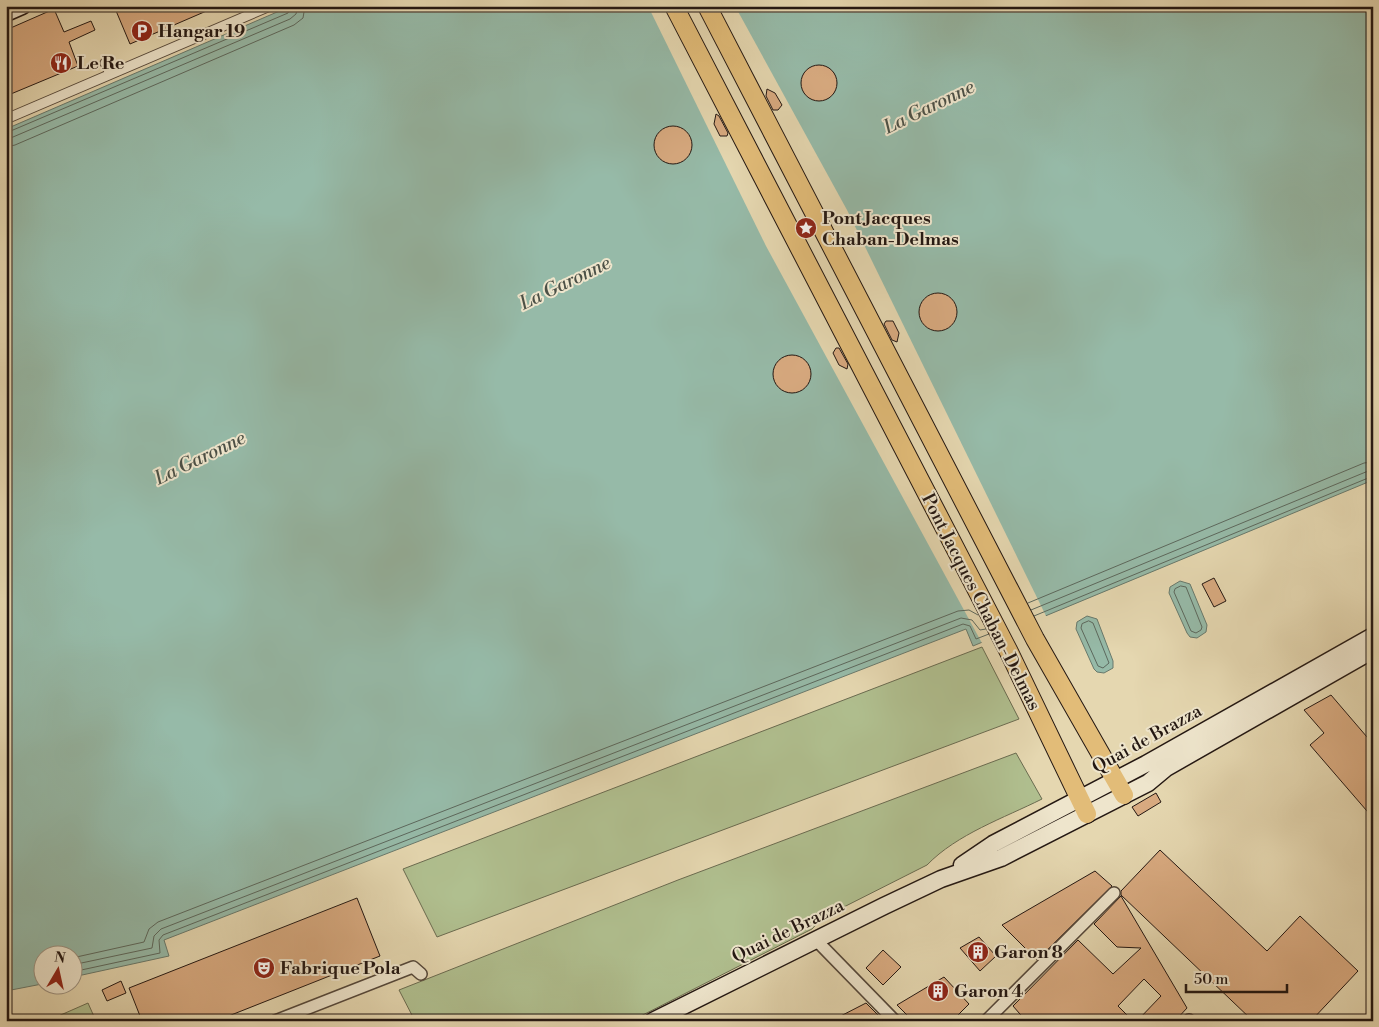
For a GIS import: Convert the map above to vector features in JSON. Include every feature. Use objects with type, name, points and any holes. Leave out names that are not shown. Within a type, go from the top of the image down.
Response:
[{"type":"main road","points":[[6,13],[22,6]]},
{"type":"main road","name":"Pont Jacques Chaban-Delmas","points":[[674,6],[1009,652],[1083,807]]},
{"type":"main road","name":"Pont Jacques Chaban-Delmas","points":[[707,6],[1035,639],[1124,796]]},
{"type":"main road","name":"Quai de Brazza","points":[[1083,807],[1116,780],[1369,649]]},
{"type":"main road","name":"Quai de Brazza","points":[[653,1021],[941,879],[993,844],[1083,807],[1124,796],[1148,783],[1166,768],[1369,649]]},
{"type":"street","points":[[6,119],[270,6]]},
{"type":"street","points":[[105,63],[110,74]]},
{"type":"street","points":[[986,1021],[1114,892]]},
{"type":"street","points":[[816,940],[896,1021]]},
{"type":"street","points":[[275,1021],[413,967],[421,974]]},
{"type":"shaded area","points":[[982,647],[1019,719],[437,937],[403,869]]},
{"type":"shaded area","points":[[1016,753],[1042,799],[952,844],[927,865],[822,918],[812,929],[631,1021],[415,1021],[399,990],[678,880]]},
{"type":"shaded area","points":[[88,1003],[96,1021],[47,1021]]},
{"type":"water","name":"La Garonne","points":[[291,6],[1373,6],[1373,480],[973,646],[966,629],[164,940],[169,956],[82,975],[82,944],[32,944],[32,986],[6,991],[6,129]]},
{"type":"water","points":[[1180,581],[1190,584],[1207,625],[1206,632],[1197,638],[1190,637],[1187,633],[1169,593],[1170,587]]},
{"type":"water","points":[[1087,616],[1097,619],[1113,661],[1113,668],[1104,673],[1097,672],[1094,669],[1076,629],[1077,622]]},
{"type":"pier","points":[[648,6],[735,6],[847,210],[1047,618],[983,645],[766,246]]},
{"type":"building","name":"Hangar 19","points":[[114,6],[218,6],[130,44]]},
{"type":"building","points":[[54,9],[64,32],[91,21],[95,30],[69,42],[78,66],[6,96],[6,30]]},
{"type":"building","points":[[819,65],[826,66],[832,70],[836,76],[836,90],[832,96],[826,100],[819,101],[812,100],[806,96],[802,90],[801,83],[802,76],[806,70],[812,66]]},
{"type":"building","points":[[767,89],[775,93],[782,105],[778,110],[773,110],[766,96]]},
{"type":"building","points":[[716,114],[728,133],[727,136],[720,136],[714,124]]},
{"type":"building","points":[[673,126],[686,132],[692,145],[686,158],[673,164],[660,158],[654,145],[660,132]]},
{"type":"building","points":[[938,293],[945,294],[951,299],[956,305],[956,319],[951,325],[945,330],[938,331],[931,330],[925,325],[920,319],[919,312],[920,305],[925,299],[931,294]]},
{"type":"building","points":[[886,321],[893,321],[899,333],[897,342],[892,340],[884,324]]},
{"type":"building","points":[[836,348],[839,348],[848,364],[847,369],[839,365],[833,353]]},
{"type":"building","points":[[792,355],[799,356],[805,361],[810,367],[810,381],[805,387],[799,392],[792,393],[785,392],[779,387],[774,381],[773,374],[774,367],[779,361],[785,356]]},
{"type":"building","points":[[1214,578],[1226,601],[1214,607],[1202,584]]},
{"type":"building","points":[[1331,695],[1373,744],[1373,818],[1310,745],[1324,733],[1304,710]]},
{"type":"building","points":[[1156,793],[1161,802],[1138,816],[1132,807]]},
{"type":"building","points":[[1160,850],[1267,951],[1300,916],[1358,971],[1311,1021],[1253,1021],[1121,895],[1121,891]]},
{"type":"building","points":[[1095,871],[1112,886],[1037,960],[1002,925]]},
{"type":"building","points":[[1121,896],[1187,1008],[1175,1021],[1137,1021],[1161,996],[1144,979],[1118,1006],[1133,1021],[1026,1021],[1013,1006],[1078,940],[1113,974],[1141,948],[1117,947],[1094,924]]},
{"type":"building","name":"Fabrique Pola","points":[[357,898],[380,956],[216,1021],[142,1021],[129,988]]},
{"type":"building","name":"Garon 8","points":[[979,937],[996,956],[980,971],[960,948]]},
{"type":"building","points":[[883,950],[901,967],[883,985],[866,968]]},
{"type":"building","name":"Garon 4","points":[[944,977],[969,1004],[952,1021],[913,1021],[897,1005]]},
{"type":"building","points":[[121,981],[126,993],[107,1001],[102,990]]},
{"type":"building","points":[[866,1003],[884,1021],[831,1021]]},
{"type":"place","name":"Hangar 19","points":[[142,31]]},
{"type":"place","name":"Le Re","points":[[61,63]]},
{"type":"place","name":"Pont Jacques Chaban-Delmas","points":[[806,228]]},
{"type":"place","name":"Garon 8","points":[[978,952]]},
{"type":"place","name":"Fabrique Pola","points":[[264,968]]},
{"type":"place","name":"Garon 4","points":[[938,991]]}]
